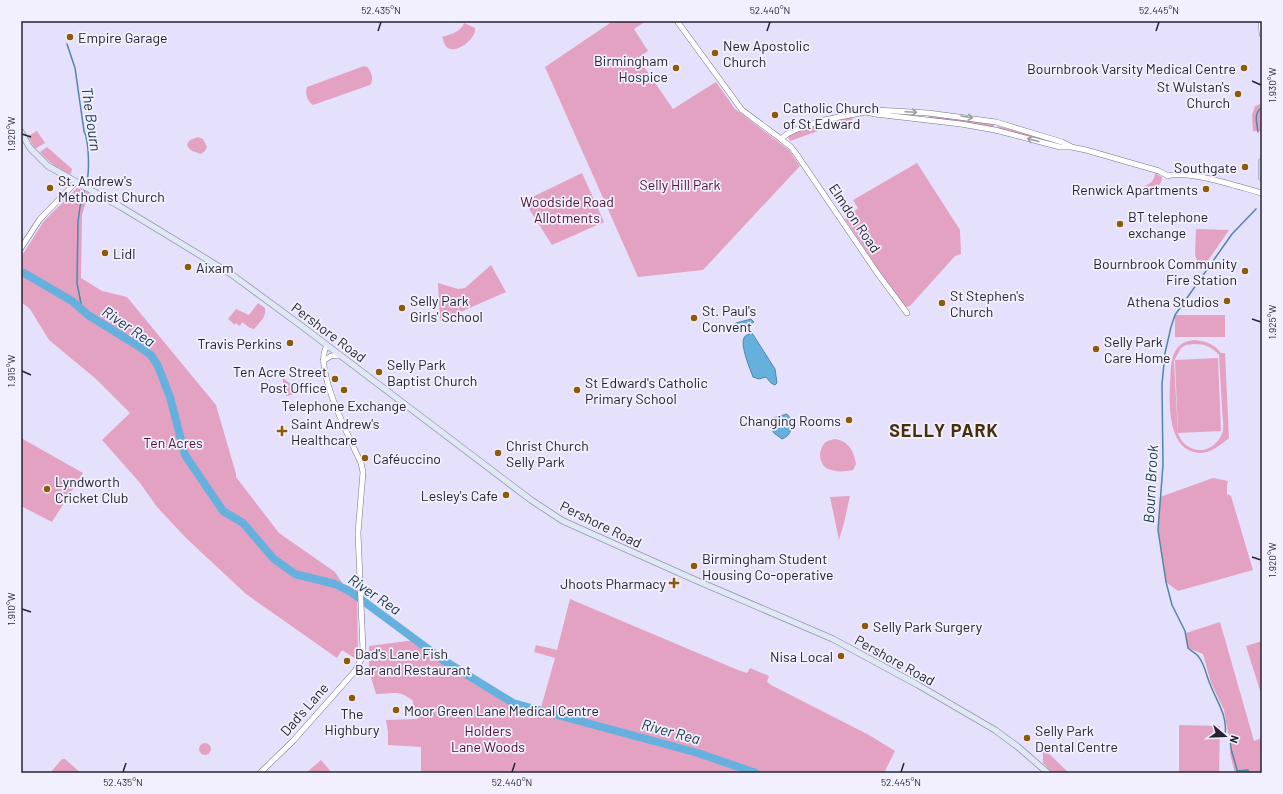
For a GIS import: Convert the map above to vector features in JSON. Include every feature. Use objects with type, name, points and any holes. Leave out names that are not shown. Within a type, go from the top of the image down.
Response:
[{"type":"highway","points":[[1262,162],[1262,177]]},
{"type":"main road","name":"Pershore Road","points":[[21,132],[30,148],[44,163],[121,207],[231,274],[531,500],[563,521],[699,582],[833,639],[918,685],[995,730],[1018,747],[1048,773]]},
{"type":"street","name":"Elmdon Road","points":[[677,21],[742,110],[791,147],[874,268],[907,313]]},
{"type":"street","points":[[1261,21],[1262,34]]},
{"type":"street","points":[[781,139],[787,134],[814,124],[876,110],[928,113],[996,122],[1062,142],[1071,147]]},
{"type":"street","points":[[866,112],[961,124],[995,130],[1060,147],[1071,147],[1086,150],[1159,171],[1168,176],[1179,174],[1262,193]]},
{"type":"street","points":[[995,130],[996,122]]},
{"type":"street","points":[[21,248],[40,219],[76,182]]},
{"type":"street","points":[[323,361],[323,355],[327,346]]},
{"type":"street","points":[[323,361],[331,356],[340,356]]},
{"type":"street","name":"Dad's Lane","points":[[260,773],[277,758],[306,727],[355,671],[362,658],[362,592],[358,533],[363,472],[361,463],[336,408],[323,361]]},
{"type":"green space","name":"Selly Hill Park","points":[[613,21],[646,21],[634,29],[648,51],[638,58],[673,109],[716,82],[735,109],[789,150],[800,166],[703,270],[638,277],[545,67]]},
{"type":"green space","points":[[464,23],[475,28],[473,36],[461,47],[456,49],[448,48],[442,37],[458,31]]},
{"type":"green space","points":[[364,66],[369,69],[371,73],[372,81],[370,85],[313,105],[308,99],[306,95],[307,87]]},
{"type":"green space","points":[[1260,104],[1262,128],[1261,131],[1253,131],[1252,115],[1255,106]]},
{"type":"green space","points":[[856,113],[851,121],[821,129],[814,124]]},
{"type":"green space","points":[[929,115],[994,124],[993,128],[929,118]]},
{"type":"green space","points":[[814,124],[821,130],[790,141],[788,137]]},
{"type":"green space","points":[[998,126],[1062,144],[1063,146],[998,129]]},
{"type":"green space","points":[[37,131],[45,143],[35,149],[28,136]]},
{"type":"green space","points":[[198,137],[203,139],[207,147],[201,154],[191,150],[187,144],[190,140]]},
{"type":"green space","points":[[47,147],[72,169],[71,174],[54,165],[40,152]]},
{"type":"green space","points":[[917,163],[960,230],[961,254],[955,256],[910,306],[906,307],[880,272],[845,219],[858,208],[853,200]]},
{"type":"green space","name":"Woodside Road Allotments","points":[[582,173],[604,222],[552,245],[524,201]]},
{"type":"green space","points":[[1155,173],[1162,177],[1162,181],[1156,187],[1144,189],[1144,186],[1153,180]]},
{"type":"green space","name":"Ten Acres","points":[[77,188],[89,193],[82,215],[81,278],[102,291],[127,297],[216,405],[236,477],[279,533],[335,572],[343,584],[357,589],[358,651],[356,659],[342,650],[337,658],[246,594],[186,538],[157,507],[140,483],[102,440],[130,413],[96,379],[49,340],[30,309],[21,302],[21,257],[44,221]]},
{"type":"green space","points":[[1196,229],[1229,230],[1201,271],[1195,255]]},
{"type":"green space","points":[[491,265],[506,292],[440,321],[438,283],[458,289],[465,288]]},
{"type":"green space","points":[[258,303],[265,308],[265,314],[254,329],[242,322],[240,326],[236,323],[235,325],[228,319],[236,309],[249,315]]},
{"type":"green space","points":[[1175,315],[1225,315],[1225,337],[1175,337]]},
{"type":"green space","points":[[1194,340],[1206,342],[1216,347],[1221,353],[1225,353],[1229,438],[1214,449],[1203,453],[1196,453],[1185,448],[1179,442],[1172,423],[1170,412],[1171,366],[1174,354],[1176,350],[1184,343]],"holes":[[[1198,344],[1208,346],[1219,355],[1223,425],[1220,438],[1211,447],[1203,450],[1186,445],[1178,434],[1174,361],[1181,348],[1186,345]]]},
{"type":"green space","points":[[1218,358],[1221,431],[1178,433],[1175,360]]},
{"type":"green space","points":[[282,377],[294,387],[296,394],[286,396]]},
{"type":"green space","name":"Lyndworth Cricket Club","points":[[21,438],[83,473],[52,522],[21,506]]},
{"type":"green space","points":[[835,439],[844,442],[852,451],[856,464],[853,470],[834,471],[828,469],[822,464],[820,452],[823,445],[829,440]]},
{"type":"green space","points":[[1213,478],[1228,481],[1227,494],[1231,496],[1253,570],[1178,591],[1166,582],[1158,530],[1160,497]]},
{"type":"green space","points":[[850,496],[844,523],[839,540],[830,497]]},
{"type":"green space","name":"Holders Lane Woods","points":[[570,599],[738,670],[747,673],[750,668],[769,676],[767,682],[771,685],[869,735],[895,751],[884,773],[421,773],[421,747],[388,745],[386,720],[418,719],[419,712],[413,709],[413,701],[408,697],[396,693],[376,694],[369,671],[369,646],[415,640],[443,660],[513,703],[540,711],[555,658],[534,652],[536,645],[557,650]]},
{"type":"green space","points":[[1220,622],[1254,741],[1262,738],[1262,773],[1235,773],[1230,754],[1232,739],[1228,733],[1224,710],[1211,683],[1203,654],[1188,648],[1186,633]]},
{"type":"green space","points":[[1262,641],[1262,697],[1246,646]]},
{"type":"green space","points":[[1179,725],[1220,726],[1219,773],[1179,773]]},
{"type":"green space","points":[[203,743],[207,743],[211,749],[207,755],[203,755],[199,751],[199,747]]},
{"type":"green space","points":[[1043,748],[1069,773],[1053,773],[1043,763]]},
{"type":"green space","points":[[62,759],[65,759],[81,773],[50,773]]},
{"type":"green space","points":[[321,760],[332,773],[306,773]]},
{"type":"water","points":[[751,319],[754,322],[737,331],[733,329],[732,326],[736,323]]},
{"type":"water","points":[[752,333],[775,369],[777,383],[775,385],[766,377],[759,379],[753,377],[743,346],[745,336]]},
{"type":"water","points":[[787,414],[793,422],[791,430],[785,438],[782,439],[774,433],[769,424],[773,418]]},
{"type":"waterway","name":"The Bourn","points":[[67,44],[75,68],[88,149],[86,185]]},
{"type":"waterway","name":"Bourn Brook","points":[[1258,132],[1256,116],[1260,109]]},
{"type":"waterway","name":"The Bourn","points":[[85,189],[78,222],[77,283],[82,309],[88,315]]},
{"type":"waterway","name":"Bourn Brook","points":[[1238,773],[1231,749],[1230,739],[1225,734],[1225,721],[1221,708],[1202,662],[1197,655],[1188,648],[1185,631],[1172,605],[1166,582],[1158,530],[1163,465],[1162,384],[1165,353],[1175,315],[1232,234],[1256,209]]},
{"type":"waterway","name":"River Rea","points":[[24,273],[72,301],[88,315],[151,355],[158,366],[170,397],[185,455],[223,511],[243,523],[274,559],[295,574],[335,584],[351,592],[443,660],[513,703],[698,753],[756,773]]},
{"type":"waterway","points":[[1237,771],[1248,770],[1249,773]]},
{"type":"place","name":"Empire Garage","points":[[70,37]]},
{"type":"place","name":"New Apostolic Church","points":[[715,53]]},
{"type":"place","name":"Birmingham Hospice","points":[[676,68]]},
{"type":"place","name":"Bournbrook Varsity Medical Centre","points":[[1244,68]]},
{"type":"place","name":"St Wulstan's Church","points":[[1238,94]]},
{"type":"place","name":"Catholic Church of St Edward","points":[[775,115]]},
{"type":"place","name":"Southgate","points":[[1245,167]]},
{"type":"place","name":"St. Andrew's Methodist Church","points":[[50,188]]},
{"type":"place","name":"Renwick Apartments","points":[[1206,189]]},
{"type":"place","name":"BT telephone exchange","points":[[1120,224]]},
{"type":"place","name":"Lidl","points":[[105,253]]},
{"type":"place","name":"Aixam","points":[[188,267]]},
{"type":"place","name":"Bournbrook Community Fire Station","points":[[1245,271]]},
{"type":"place","name":"Athena Studios","points":[[1227,301]]},
{"type":"place","name":"St Stephen's Church","points":[[942,303]]},
{"type":"place","name":"Selly Park Girls' School","points":[[402,308]]},
{"type":"place","name":"St. Paul's Convent","points":[[694,318]]},
{"type":"place","name":"Travis Perkins","points":[[290,343]]},
{"type":"place","name":"Selly Park Care Home","points":[[1096,349]]},
{"type":"place","name":"Selly Park Baptist Church","points":[[379,372]]},
{"type":"place","name":"Ten Acre Street Post Office","points":[[335,379]]},
{"type":"place","name":"Telephone Exchange","points":[[344,390]]},
{"type":"place","name":"St Edward's Catholic Primary School","points":[[577,390]]},
{"type":"place","name":"Changing Rooms","points":[[849,420]]},
{"type":"place","name":"Saint Andrew's Healthcare","points":[[282,431]]},
{"type":"place","name":"Christ Church Selly Park","points":[[498,453]]},
{"type":"place","name":"Caféuccino","points":[[365,458]]},
{"type":"place","name":"Lyndworth Cricket Club","points":[[47,489]]},
{"type":"place","name":"Lesley's Cafe","points":[[506,495]]},
{"type":"place","name":"Birmingham Student Housing Co-operative","points":[[694,566]]},
{"type":"place","name":"Jhoots Pharmacy","points":[[674,583]]},
{"type":"place","name":"Selly Park Surgery","points":[[865,626]]},
{"type":"place","name":"Nisa Local","points":[[841,656]]},
{"type":"place","name":"Dad's Lane Fish Bar and Restaurant","points":[[347,661]]},
{"type":"place","name":"The Highbury","points":[[352,698]]},
{"type":"place","name":"Moor Green Lane Medical Centre","points":[[396,710]]},
{"type":"place","name":"Selly Park Dental Centre","points":[[1027,738]]},
{"type":"district","name":"SELLY PARK","points":[[944,430]]}]
